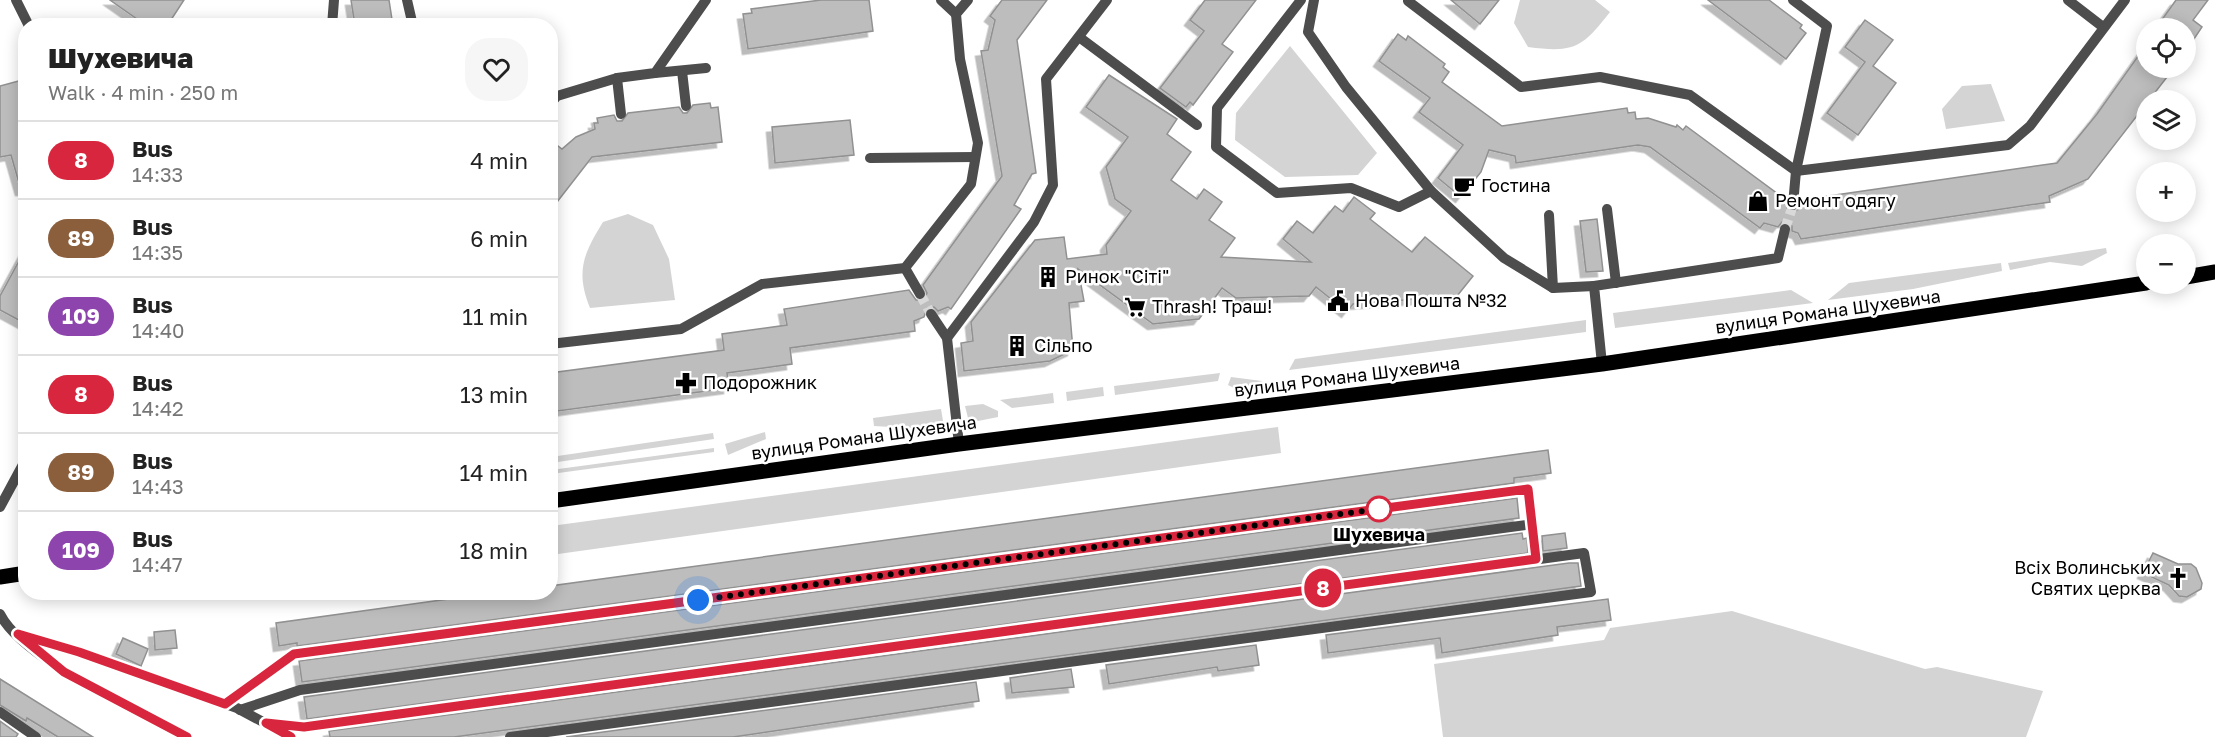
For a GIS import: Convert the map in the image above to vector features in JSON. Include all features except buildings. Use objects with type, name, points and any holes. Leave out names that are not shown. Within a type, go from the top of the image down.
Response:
[{"type":"main road","points":[[2196,275],[2215,272]]},
{"type":"main road","name":"вулиця Романа Шухевича","points":[[558,500],[959,444],[1602,364],[2136,284]]},
{"type":"main road","points":[[0,577],[18,574]]},
{"type":"street","points":[[16,0],[25,18]]},
{"type":"street","points":[[333,18],[334,0]]},
{"type":"street","points":[[407,0],[411,18]]},
{"type":"street","points":[[655,73],[706,0]]},
{"type":"street","points":[[558,343],[681,329],[762,284],[904,268],[971,184],[978,143],[960,59],[956,14],[941,0]]},
{"type":"street","points":[[956,14],[968,0]]},
{"type":"street","points":[[947,338],[1034,222],[1053,185],[1046,79],[1107,0]]},
{"type":"street","points":[[1301,0],[1217,108],[1216,147],[1277,193],[1351,188],[1399,207],[1431,191]]},
{"type":"street","points":[[1314,0],[1308,33],[1346,87],[1431,191],[1504,258],[1553,288],[1594,286],[1778,258],[1785,230]]},
{"type":"street","points":[[1793,0],[1827,26],[1796,171],[1793,205]]},
{"type":"street","points":[[2068,0],[2103,27]]},
{"type":"street","points":[[1408,1],[1521,87],[1600,77],[1690,95],[1796,171],[2008,145],[2030,126],[2125,0]]},
{"type":"street","points":[[1079,37],[1197,125]]},
{"type":"street","points":[[558,95],[617,78],[706,68]]},
{"type":"street","points":[[682,71],[686,106]]},
{"type":"street","points":[[617,78],[621,114]]},
{"type":"street","points":[[870,158],[975,157]]},
{"type":"street","points":[[1607,209],[1616,282]]},
{"type":"street","points":[[1549,215],[1553,288]]},
{"type":"street","points":[[904,268],[920,294]]},
{"type":"street","points":[[1594,286],[1602,364]]},
{"type":"street","points":[[931,314],[947,338],[959,444]]},
{"type":"street","points":[[0,507],[18,474]]},
{"type":"street","points":[[225,704],[294,654],[306,652],[1528,489],[1536,559]]},
{"type":"street","points":[[240,710],[300,690],[1533,524]]},
{"type":"street","points":[[266,723],[304,727],[1584,553],[1590,592],[510,737]]},
{"type":"street","points":[[0,614],[9,631],[64,672],[187,737]]},
{"type":"street","points":[[9,631],[79,652],[225,704],[291,737]]},
{"type":"street","points":[[0,712],[36,737]]},
{"type":"shaded area","points":[[1520,0],[1595,0],[1610,12],[1592,34],[1576,45],[1556,49],[1528,47],[1514,23]]},
{"type":"shaded area","points":[[1290,46],[1377,153],[1358,175],[1285,177],[1235,140],[1236,113]]},
{"type":"shaded area","points":[[1991,84],[2005,121],[1946,129],[1942,109],[1962,86]]},
{"type":"shaded area","points":[[628,214],[653,225],[669,259],[675,300],[590,308],[585,295],[583,273],[591,243],[603,222]]},
{"type":"shaded area","points":[[2106,248],[2107,253],[2082,266],[2050,262],[2010,270],[2008,263]]},
{"type":"shaded area","points":[[2001,263],[2002,271],[1913,289],[1828,300],[1849,283]]},
{"type":"shaded area","points":[[1791,290],[1813,303],[1615,328],[1613,313]]},
{"type":"shaded area","points":[[1586,320],[1586,332],[1289,370],[1295,359]]},
{"type":"shaded area","points":[[1220,373],[1218,381],[1115,395],[1114,386]]},
{"type":"shaded area","points":[[1231,377],[1262,381],[1261,385],[1234,388],[1228,385]]},
{"type":"shaded area","points":[[1103,387],[1104,396],[1067,401],[1066,392]]},
{"type":"shaded area","points":[[1053,393],[1054,403],[1012,408],[1000,400]]},
{"type":"shaded area","points":[[983,404],[998,411],[998,417],[978,421],[968,418],[965,406]]},
{"type":"shaded area","points":[[941,409],[943,421],[926,429],[874,426],[873,418]]},
{"type":"shaded area","points":[[1278,427],[1281,453],[558,554],[558,525]]},
{"type":"shaded area","points":[[765,432],[766,439],[728,455],[725,444]]},
{"type":"shaded area","points":[[713,433],[714,439],[558,462],[558,456]]},
{"type":"shaded area","points":[[714,448],[714,452],[558,473],[558,469]]},
{"type":"shaded area","points":[[1732,611],[1925,669],[1937,667],[2043,691],[2026,737],[1443,737],[1434,664],[1604,640],[1610,628]]},
{"type":"tunnel","points":[[1785,229],[1793,205]]},
{"type":"tunnel","points":[[920,294],[931,314]]},
{"type":"bus line","name":"8","points":[[187,737],[64,672],[18,634],[79,652],[225,704],[294,654],[1528,489],[1536,559],[304,727],[266,723],[291,737]]},
{"type":"place","name":"Гостина","points":[[1464,186]]},
{"type":"place","name":"Ремонт одягу","points":[[1758,201]]},
{"type":"place","name":"Ринок \"Сіті\"","points":[[1048,277]]},
{"type":"place","name":"Нова Пошта №32","points":[[1338,301]]},
{"type":"place","name":"Thrash! Траш!","points":[[1135,307]]},
{"type":"place","name":"Сільпо","points":[[1017,346]]},
{"type":"place","name":"Подорожник","points":[[686,383]]},
{"type":"place","name":"Шухевича","points":[[1379,509]]},
{"type":"place","name":"Всіх Волинських Святих церква","points":[[2178,578]]},
{"type":"route","points":[[698,600],[1386,508],[1379,509]]}]
